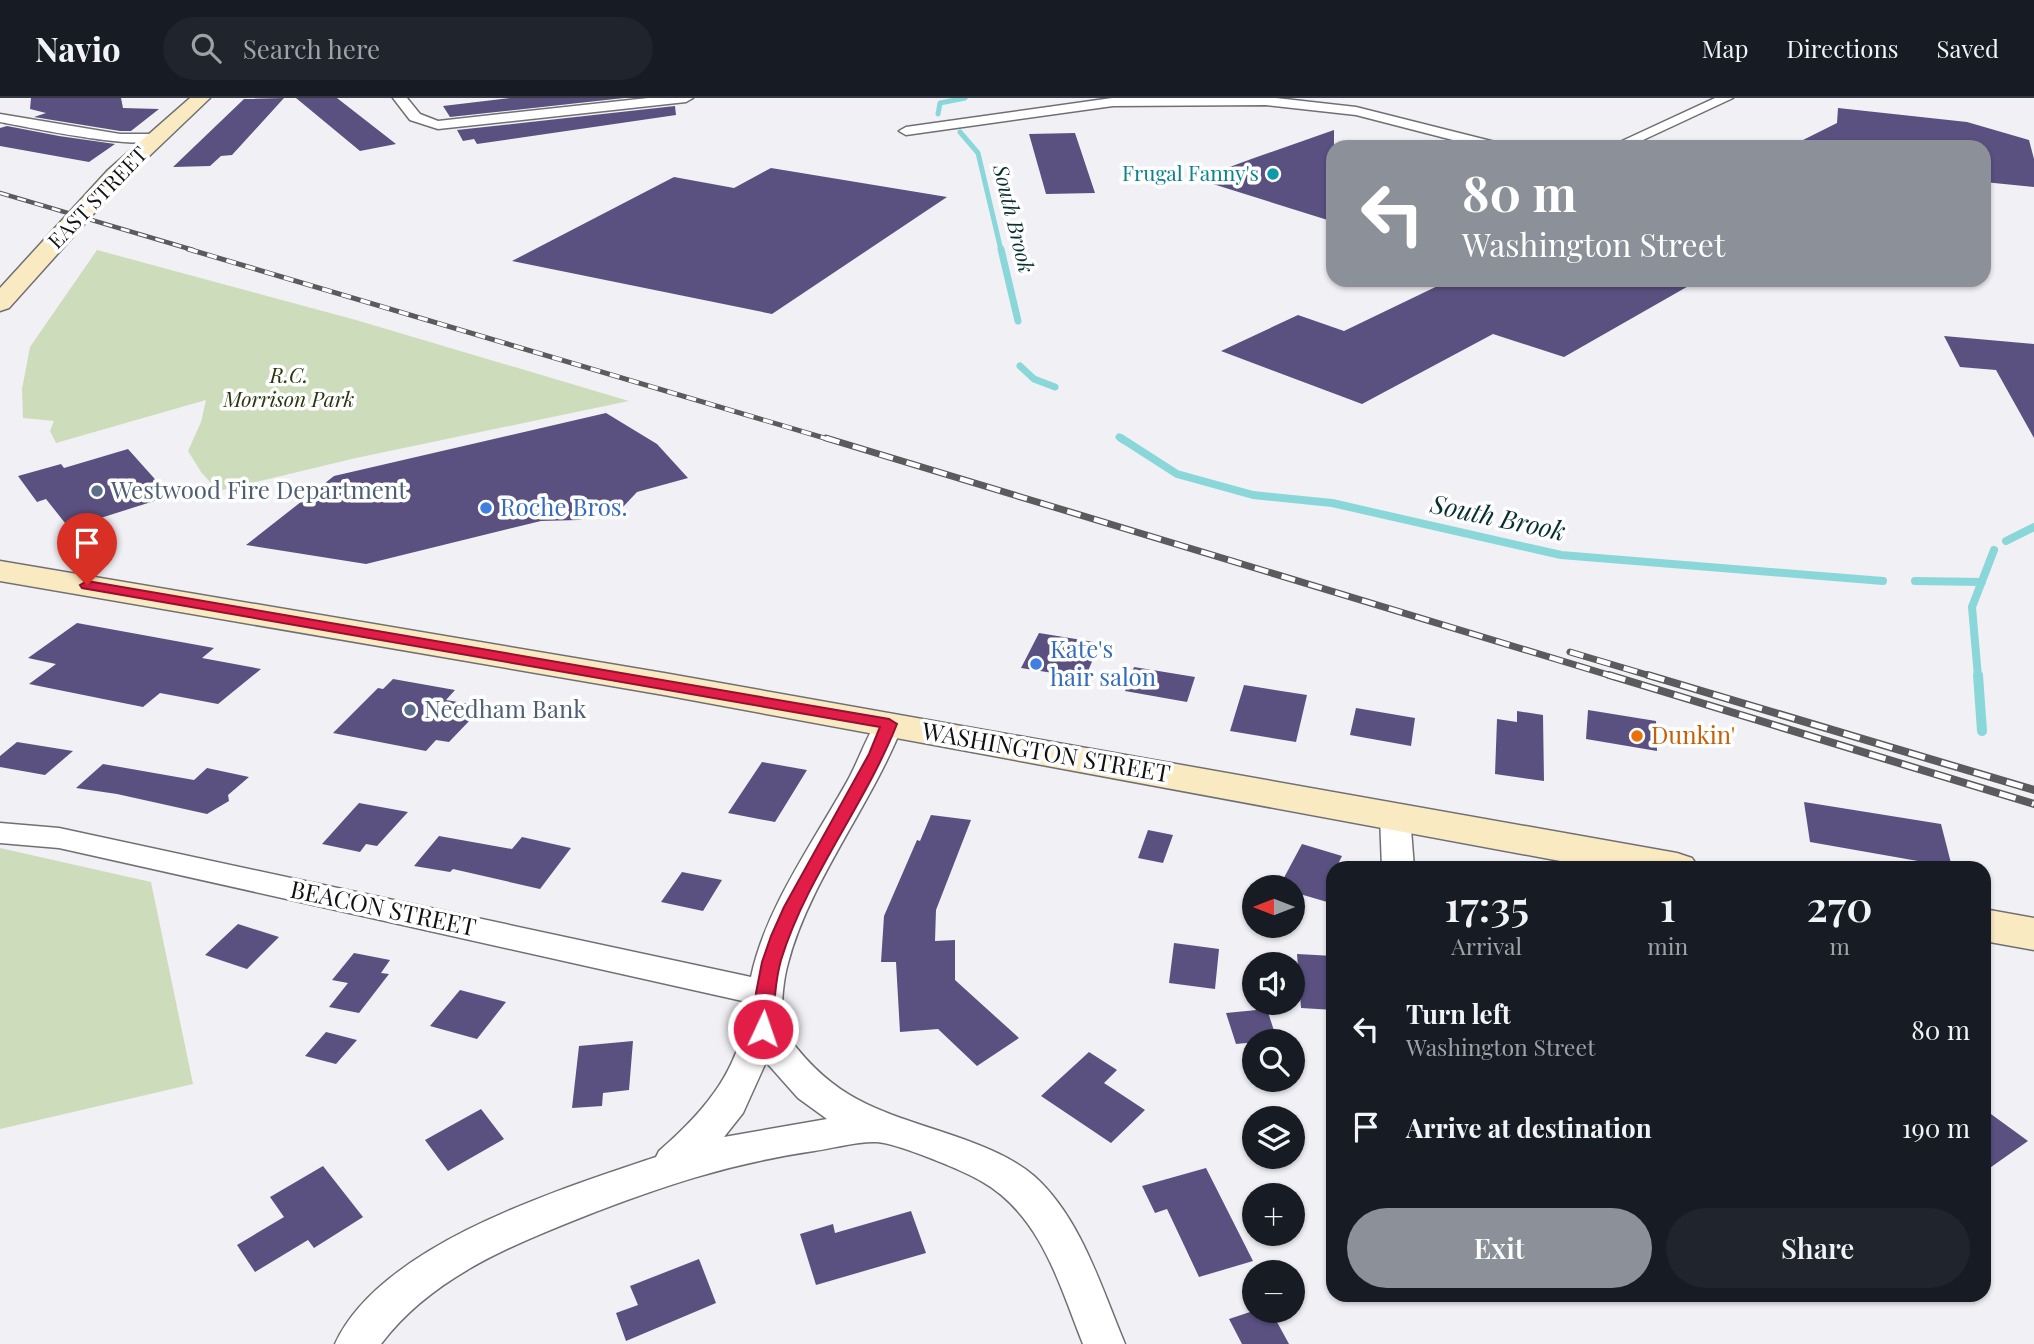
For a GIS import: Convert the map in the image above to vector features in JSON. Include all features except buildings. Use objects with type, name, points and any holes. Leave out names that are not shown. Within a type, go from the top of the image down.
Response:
[{"type":"main road","name":"EAST STREET","points":[[1,301],[93,199],[201,98]]},
{"type":"main road","name":"WASHINGTON STREET","points":[[0,571],[889,724],[1638,861]]},
{"type":"main road","points":[[1991,926],[2032,934]]},
{"type":"street","points":[[400,98],[412,117],[423,123],[438,125],[686,98]]},
{"type":"street","points":[[1632,140],[1726,98]]},
{"type":"street","points":[[906,131],[1113,102],[1266,101],[1356,111],[1470,140]]},
{"type":"street","points":[[0,118],[120,138],[157,138]]},
{"type":"street","points":[[666,1167],[702,1135],[730,1103],[764,1011],[771,962],[793,907],[877,754],[889,724]]},
{"type":"street","points":[[1395,816],[1398,861]]},
{"type":"street","name":"BEACON STREET","points":[[0,833],[59,838],[764,1011]]},
{"type":"street","points":[[764,1011],[780,1055],[804,1083],[832,1105],[877,1127],[972,1158],[1011,1181],[1039,1207],[1063,1250],[1104,1344]]},
{"type":"street","points":[[356,1344],[405,1290],[457,1255],[508,1229],[666,1167],[724,1152],[877,1127]]},
{"type":"green space","name":"R.C. Morrison Park","points":[[97,250],[356,320],[629,401],[356,458],[218,491],[201,472],[188,451],[201,422],[206,400],[56,443],[50,431],[54,421],[23,418],[22,389],[30,347]]},
{"type":"green space","points":[[0,848],[151,882],[193,1084],[0,1129]]},
{"type":"waterway","name":"South Brook","points":[[938,114],[940,103],[965,98]]},
{"type":"waterway","name":"South Brook","points":[[960,132],[978,153],[1001,250]]},
{"type":"waterway","name":"South Brook","points":[[1001,249],[1018,321]]},
{"type":"waterway","name":"South Brook","points":[[1020,366],[1034,379],[1055,387]]},
{"type":"waterway","name":"South Brook","points":[[1119,437],[1123,440]]},
{"type":"waterway","name":"South Brook","points":[[1121,438],[1177,474],[1253,495],[1332,503],[1561,555],[1883,581]]},
{"type":"waterway","points":[[2006,541],[2034,527]]},
{"type":"waterway","points":[[1982,582],[1994,550]]},
{"type":"waterway","name":"South Brook","points":[[1915,581],[1982,582]]},
{"type":"waterway","points":[[1978,677],[1972,607],[1982,582]]},
{"type":"waterway","points":[[1978,675],[1982,731]]},
{"type":"railway","points":[[0,193],[193,250]]},
{"type":"railway","points":[[188,249],[831,440]]},
{"type":"railway","points":[[826,438],[1615,677]]},
{"type":"railway","points":[[1570,652],[1654,677]]},
{"type":"railway","points":[[1609,675],[2034,804]]},
{"type":"railway","points":[[1648,675],[2034,790]]},
{"type":"place","name":"Frugal Fanny's","points":[[1273,174]]},
{"type":"place","name":"Westwood Fire Department","points":[[97,491]]},
{"type":"place","name":"Roche Bros.","points":[[486,508]]},
{"type":"place","name":"Kate's hair salon","points":[[1036,664]]},
{"type":"place","name":"Needham Bank","points":[[410,710]]},
{"type":"place","name":"Dunkin'","points":[[1637,736]]},
{"type":"route","points":[[87,585],[889,724],[877,754],[793,907],[781,936],[771,962],[765,993],[763,1029]]}]
